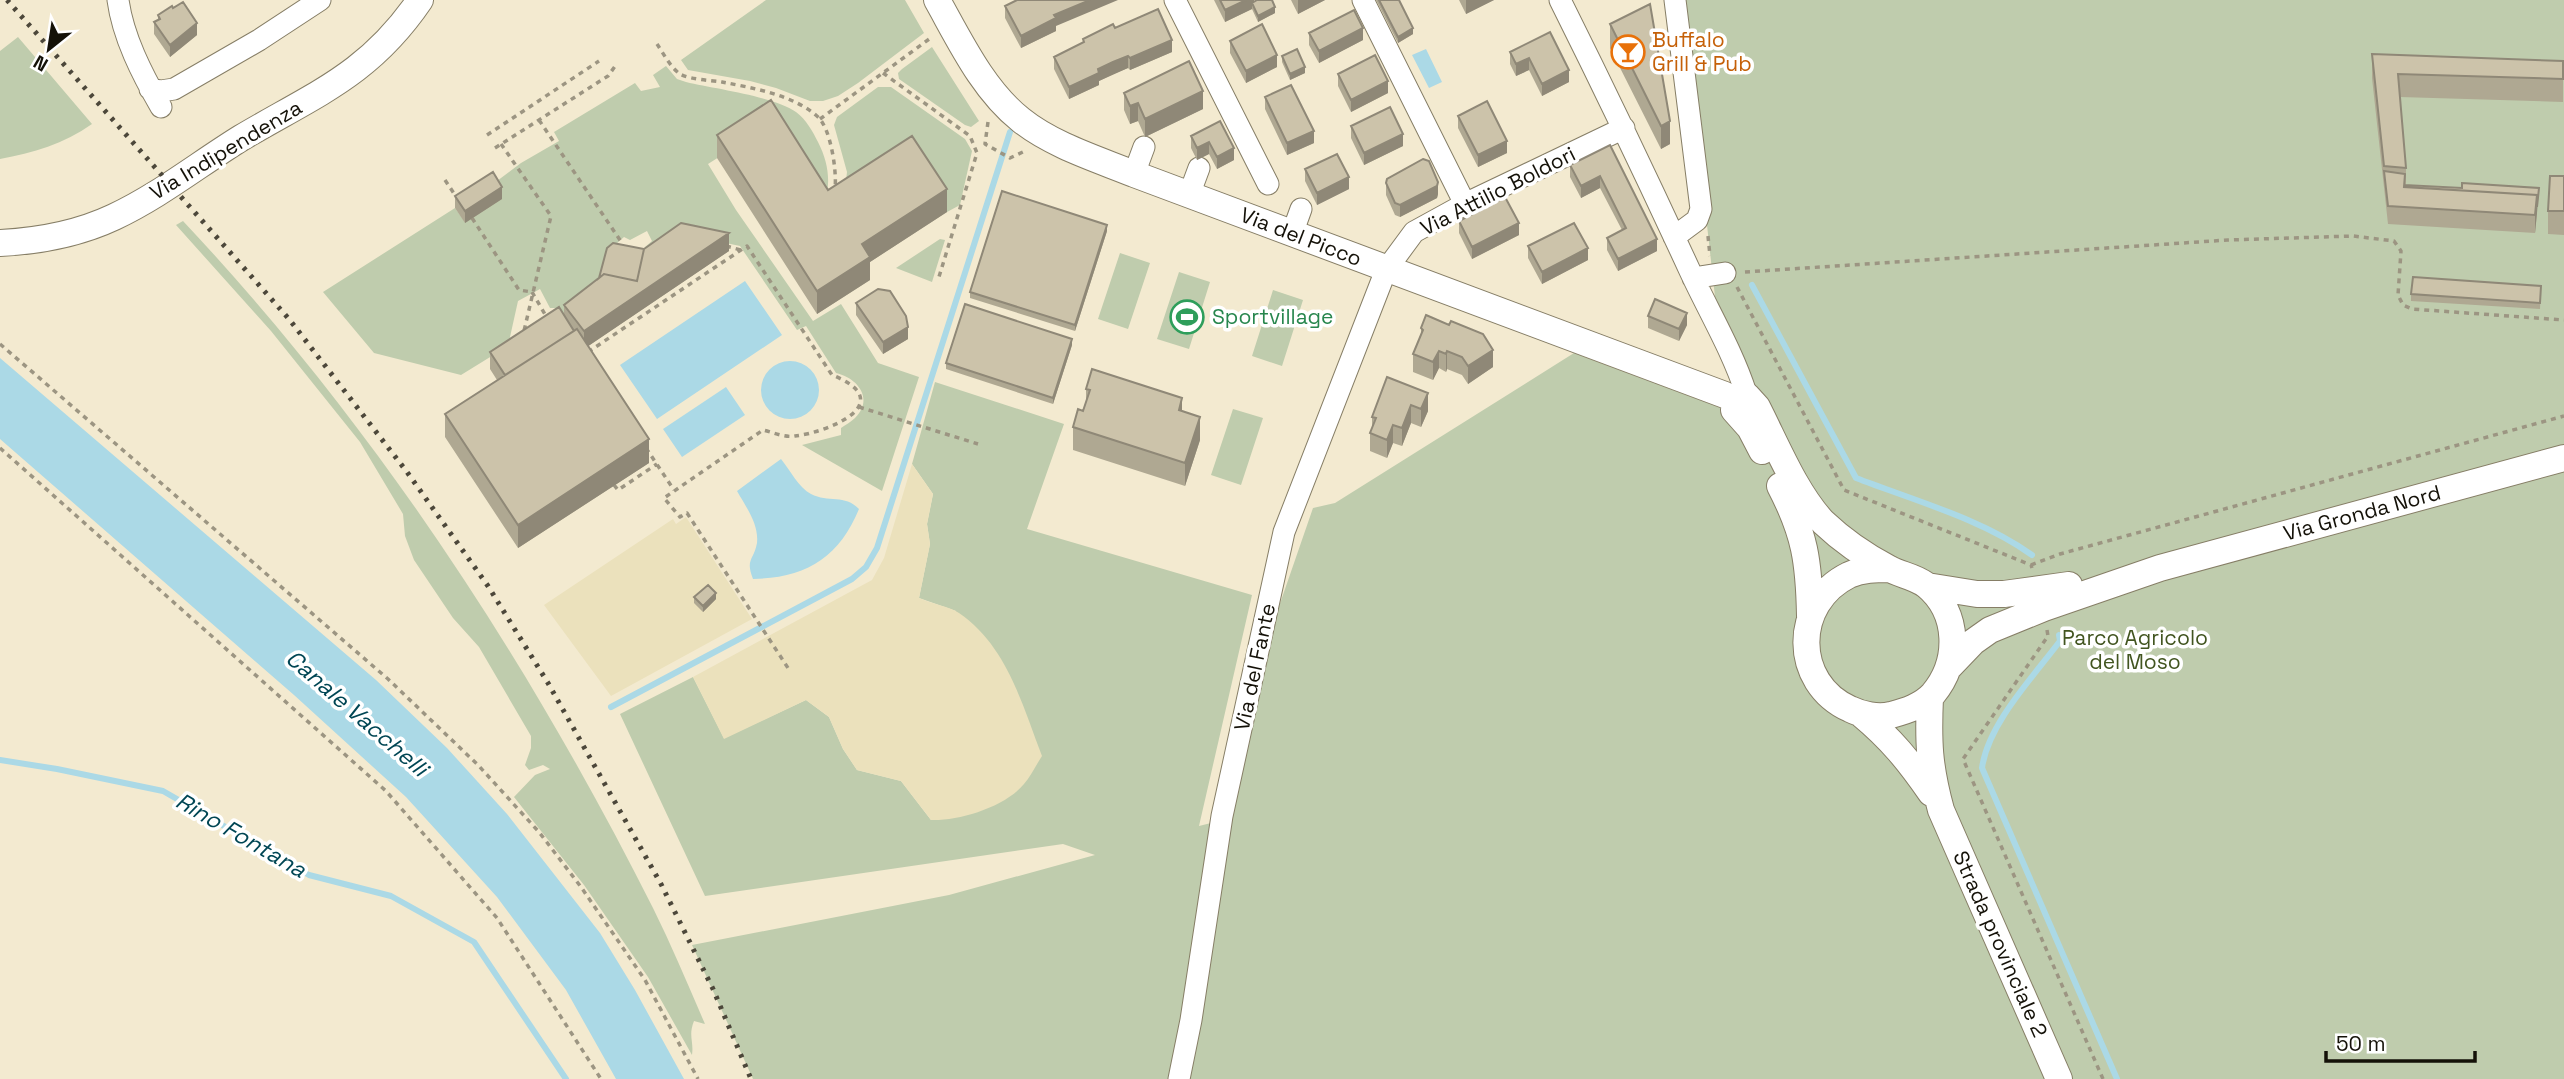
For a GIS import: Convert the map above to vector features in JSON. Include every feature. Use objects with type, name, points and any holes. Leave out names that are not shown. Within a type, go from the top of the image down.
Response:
[{"type":"main road","name":"Via Indipendenza","points":[[0,243],[61,236],[133,207],[224,148],[340,82],[362,66],[403,25],[420,0]]},
{"type":"main road","name":"Via del Picco","points":[[937,0],[986,83],[1003,104],[1022,121],[1063,144],[1189,195],[1297,221],[1335,250],[1389,266],[1736,396]]},
{"type":"main road","points":[[1736,396],[1757,407],[1805,499],[1821,519],[1836,534],[1890,569],[1910,575],[1927,586],[1941,602],[1951,622],[1954,645],[1950,666],[1930,697],[1909,711],[1885,716],[1861,715]]},
{"type":"main road","points":[[1736,396],[1796,516],[1807,556],[1810,616],[1805,641],[1809,666],[1820,688],[1839,704],[1861,715],[1889,738],[1910,762],[1941,810]]},
{"type":"main road","name":"Via Gronda Nord","points":[[1950,666],[1973,642],[2011,620],[2160,568],[2564,458]]},
{"type":"main road","name":"Via Gronda Nord","points":[[1927,586],[1977,594],[2004,594],[2160,568]]},
{"type":"main road","points":[[1810,616],[1820,598],[1834,584],[1851,574],[1870,569],[1890,569]]},
{"type":"main road","points":[[1930,697],[1928,751],[1941,810]]},
{"type":"main road","name":"Strada provinciale 2","points":[[1941,810],[2059,1079]]},
{"type":"street","points":[[118,0],[121,19],[156,98],[161,91],[174,89],[259,40],[320,0]]},
{"type":"street","points":[[1175,0],[1268,184]]},
{"type":"street","points":[[1363,0],[1465,204]]},
{"type":"street","points":[[1560,0],[1729,349],[1736,396]]},
{"type":"street","points":[[1674,237],[1697,220],[1701,209],[1675,0]]},
{"type":"street","name":"Via Attilio Boldori","points":[[1389,266],[1414,232],[1465,204],[1624,128]]},
{"type":"street","points":[[1134,174],[1144,146]]},
{"type":"street","points":[[1189,195],[1199,169]]},
{"type":"street","name":"Via del Fante","points":[[1179,1079],[1191,1020],[1222,816],[1284,532],[1389,266]]},
{"type":"street","points":[[1693,278],[1725,273]]},
{"type":"path","points":[[820,118],[950,23]]},
{"type":"path","points":[[657,44],[682,75],[744,86],[777,96],[802,106],[820,118],[832,151],[835,191]]},
{"type":"path","points":[[487,135],[598,61]]},
{"type":"path","points":[[495,148],[608,76],[616,65]]},
{"type":"path","points":[[883,73],[970,136],[977,153],[938,280]]},
{"type":"path","points":[[540,120],[622,243]]},
{"type":"path","points":[[501,144],[551,216],[522,338]]},
{"type":"path","points":[[989,148],[1010,158]]},
{"type":"path","points":[[445,180],[461,204]]},
{"type":"path","points":[[472,218],[519,290],[532,292]]},
{"type":"path","points":[[1725,273],[2228,240],[2353,236],[2394,241],[2401,251],[2398,295],[2403,305],[2412,309],[2564,320]]},
{"type":"path","points":[[716,244],[741,250]]},
{"type":"path","points":[[583,355],[747,246],[832,375],[855,386],[860,396],[859,407],[854,415],[839,425],[792,437],[763,430],[664,498],[680,517],[687,513],[789,668]]},
{"type":"path","points":[[532,292],[546,316],[555,313]]},
{"type":"path","points":[[0,344],[388,679],[478,765],[539,832],[582,887],[645,980],[698,1079]]},
{"type":"path","points":[[859,407],[978,444]]},
{"type":"path","points":[[2031,565],[2060,554],[2564,415]]},
{"type":"path","points":[[642,443],[674,490]]},
{"type":"path","points":[[0,448],[386,791],[497,918],[601,1079]]},
{"type":"path","points":[[614,485],[618,490],[657,464]]},
{"type":"green space","points":[[766,0],[905,0],[924,33],[858,83],[838,96],[823,101],[810,101],[750,81],[688,70],[681,60]]},
{"type":"green space","name":"Parco Agricolo del Moso","points":[[1682,0],[2564,0],[2564,1079],[753,1079],[692,945],[949,895],[1095,855],[1063,844],[705,896],[620,714],[693,677],[724,738],[806,700],[829,717],[843,749],[857,770],[901,781],[931,820],[956,611],[919,598],[930,544],[927,524],[933,494],[912,464],[935,382],[1064,424],[1027,529],[1252,595],[1199,826],[1227,819],[1257,670],[1313,508],[1335,503],[1574,353],[1770,426],[1715,297]]},
{"type":"green space","points":[[18,37],[92,124],[48,147],[0,159],[0,51]]},
{"type":"green space","points":[[932,47],[979,121],[971,127],[899,79],[898,73],[902,69]]},
{"type":"green space","points":[[666,66],[677,79],[686,82],[759,97],[786,106],[803,118],[818,142],[827,168],[827,195],[771,124],[708,164],[736,210],[813,321],[841,304],[878,363],[919,377],[882,491],[802,445],[841,435],[841,428],[861,411],[861,390],[851,379],[836,373],[806,326],[797,330],[740,246],[693,236],[643,254],[645,247],[652,241],[647,231],[630,240],[624,237],[616,244],[599,290],[567,320],[558,308],[550,308],[540,289],[518,301],[508,346],[461,375],[374,353],[323,292],[455,208],[465,222],[493,184],[521,163],[559,141],[554,132],[635,83],[641,91],[660,87],[653,75]]},
{"type":"green space","points":[[878,87],[891,87],[965,139],[972,151],[960,205],[947,212],[845,189],[847,172],[834,125],[837,117]]},
{"type":"green space","points":[[183,221],[253,299],[383,462],[500,635],[605,816],[667,937],[705,1024],[694,1021],[691,1031],[692,1055],[648,977],[584,885],[514,797],[535,775],[550,769],[543,765],[529,770],[525,765],[531,748],[531,736],[479,647],[453,618],[414,560],[405,536],[403,514],[360,442],[271,331],[176,225]]},
{"type":"green space","points":[[940,239],[945,240],[932,282],[896,268]]},
{"type":"green space","points":[[1120,253],[1150,263],[1128,329],[1098,319]]},
{"type":"green space","points":[[1179,272],[1210,282],[1189,349],[1157,339]]},
{"type":"green space","points":[[1273,290],[1303,300],[1282,366],[1252,356]]},
{"type":"green space","points":[[1233,409],[1263,418],[1241,485],[1211,475]]},
{"type":"sand","points":[[912,464],[933,494],[927,524],[930,544],[919,598],[959,613],[976,626],[989,642],[1011,677],[1042,756],[1016,792],[981,811],[942,820],[931,820],[901,781],[857,770],[843,749],[829,717],[806,700],[724,739],[693,677],[872,580],[884,558]]},
{"type":"sand","points":[[686,517],[752,619],[611,696],[544,605],[673,519],[676,524]]},
{"type":"water","points":[[1426,49],[1442,82],[1429,88],[1412,55]]},
{"type":"water","points":[[745,281],[782,335],[657,419],[620,365]]},
{"type":"water","name":"Canale Vacchelli","points":[[0,358],[376,680],[447,748],[507,814],[600,933],[684,1079],[616,1079],[566,990],[497,897],[406,797],[294,695],[0,439]]},
{"type":"water","points":[[784,361],[796,361],[811,369],[819,384],[819,396],[811,411],[796,419],[784,419],[769,411],[761,396],[761,384],[769,369]]},
{"type":"water","points":[[726,387],[745,415],[682,457],[663,429]]},
{"type":"water","points":[[781,459],[807,491],[817,497],[854,504],[859,509],[841,540],[818,562],[789,575],[753,579],[750,563],[756,549],[756,529],[737,491]]},
{"type":"building","points":[[1017,0],[1090,0],[1054,15],[1056,18],[1021,36],[1005,6]]},
{"type":"building","points":[[1220,0],[1246,0],[1225,10]]},
{"type":"building","points":[[1257,0],[1272,0],[1275,7],[1258,16],[1252,3]]},
{"type":"building","points":[[1379,0],[1399,0],[1413,28],[1398,37]]},
{"type":"building","points":[[183,2],[197,23],[170,45],[154,22],[160,19],[158,15]]},
{"type":"building","points":[[1650,4],[1670,121],[1661,126],[1610,24]]},
{"type":"building","points":[[1158,9],[1172,40],[1130,58],[1128,56],[1113,62],[1098,69],[1099,73],[1069,87],[1054,57],[1113,24],[1115,28]]},
{"type":"building","points":[[1354,10],[1363,28],[1319,51],[1309,33]]},
{"type":"building","points":[[1262,24],[1277,55],[1246,71],[1230,41]]},
{"type":"building","points":[[1550,32],[1569,70],[1542,84],[1529,58],[1516,64],[1510,52]]},
{"type":"building","points":[[1297,49],[1305,67],[1290,74],[1282,56]]},
{"type":"building","points":[[2372,54],[2563,61],[2563,79],[2398,74],[2406,168],[2384,166]]},
{"type":"building","points":[[1375,55],[1388,81],[1351,100],[1338,74]]},
{"type":"building","points":[[1189,61],[1203,91],[1145,119],[1138,103],[1130,106],[1124,93]]},
{"type":"building","points":[[1291,85],[1314,131],[1287,143],[1265,97]]},
{"type":"building","points":[[771,100],[828,190],[912,136],[947,189],[862,244],[870,257],[817,291],[717,135]]},
{"type":"building","points":[[1487,101],[1507,141],[1478,155],[1458,116]]},
{"type":"building","points":[[1390,107],[1403,134],[1364,153],[1351,126]]},
{"type":"building","points":[[1220,121],[1234,148],[1217,157],[1209,142],[1197,148],[1191,136]]},
{"type":"building","points":[[1610,145],[1657,239],[1618,259],[1607,238],[1626,228],[1600,176],[1581,186],[1570,165]]},
{"type":"building","points":[[1337,154],[1349,177],[1317,193],[1305,169]]},
{"type":"building","points":[[1423,159],[1429,161],[1438,182],[1437,186],[1400,205],[1395,203],[1386,183],[1387,179]]},
{"type":"building","points":[[2384,171],[2405,174],[2404,187],[2537,195],[2535,215],[2388,206]]},
{"type":"building","points":[[493,172],[502,187],[465,211],[455,196]]},
{"type":"building","points":[[2550,176],[2564,176],[2564,211],[2548,211]]},
{"type":"building","points":[[2462,183],[2539,188],[2537,207],[2537,195],[2405,187],[2462,188]]},
{"type":"building","points":[[1002,191],[1107,225],[1075,325],[970,292]]},
{"type":"building","points":[[1505,197],[1519,223],[1472,247],[1459,221]]},
{"type":"building","points":[[681,223],[729,233],[584,331],[564,305],[604,274],[637,281],[644,249]]},
{"type":"building","points":[[1574,223],[1588,248],[1542,272],[1528,246]]},
{"type":"building","points":[[613,243],[644,249],[637,281],[604,274],[599,278],[607,248]]},
{"type":"building","points":[[2413,277],[2541,286],[2540,303],[2411,294]]},
{"type":"building","points":[[878,289],[890,291],[906,316],[908,327],[883,342],[856,303]]},
{"type":"building","points":[[1655,299],[1687,313],[1679,329],[1648,316]]},
{"type":"building","points":[[965,304],[1072,339],[1053,398],[946,363]]},
{"type":"building","points":[[559,307],[574,331],[505,375],[490,352]]},
{"type":"building","points":[[1426,315],[1449,325],[1451,321],[1483,334],[1493,350],[1468,366],[1462,357],[1447,351],[1446,354],[1439,351],[1433,362],[1413,354]]},
{"type":"building","points":[[577,329],[649,439],[518,525],[445,414]]},
{"type":"building","points":[[1092,369],[1182,398],[1179,410],[1200,417],[1185,463],[1073,427],[1078,409],[1083,411],[1090,390],[1086,389]]},
{"type":"building","points":[[1387,377],[1428,393],[1421,409],[1411,405],[1402,428],[1393,425],[1387,440],[1370,433],[1376,418],[1372,417]]},
{"type":"building","points":[[708,585],[716,593],[703,606],[694,597]]},
{"type":"waterway","points":[[611,707],[852,579],[866,567],[877,548],[1010,132]]},
{"type":"waterway","points":[[1752,285],[1856,478],[1969,521],[2032,555]]},
{"type":"waterway","points":[[2059,635],[2060,641],[2002,718],[1986,751],[1982,768],[2117,1079]]},
{"type":"waterway","name":"Rino Fontana","points":[[0,760],[163,791],[309,875],[391,896],[474,942],[566,1079]]},
{"type":"railway","points":[[7,0],[289,319],[407,472],[488,586],[548,683],[661,884],[713,989],[751,1079]]},
{"type":"place","name":"Buffalo Grill & Pub","points":[[1628,52]]},
{"type":"place","name":"Sportvillage","points":[[1187,317]]}]
